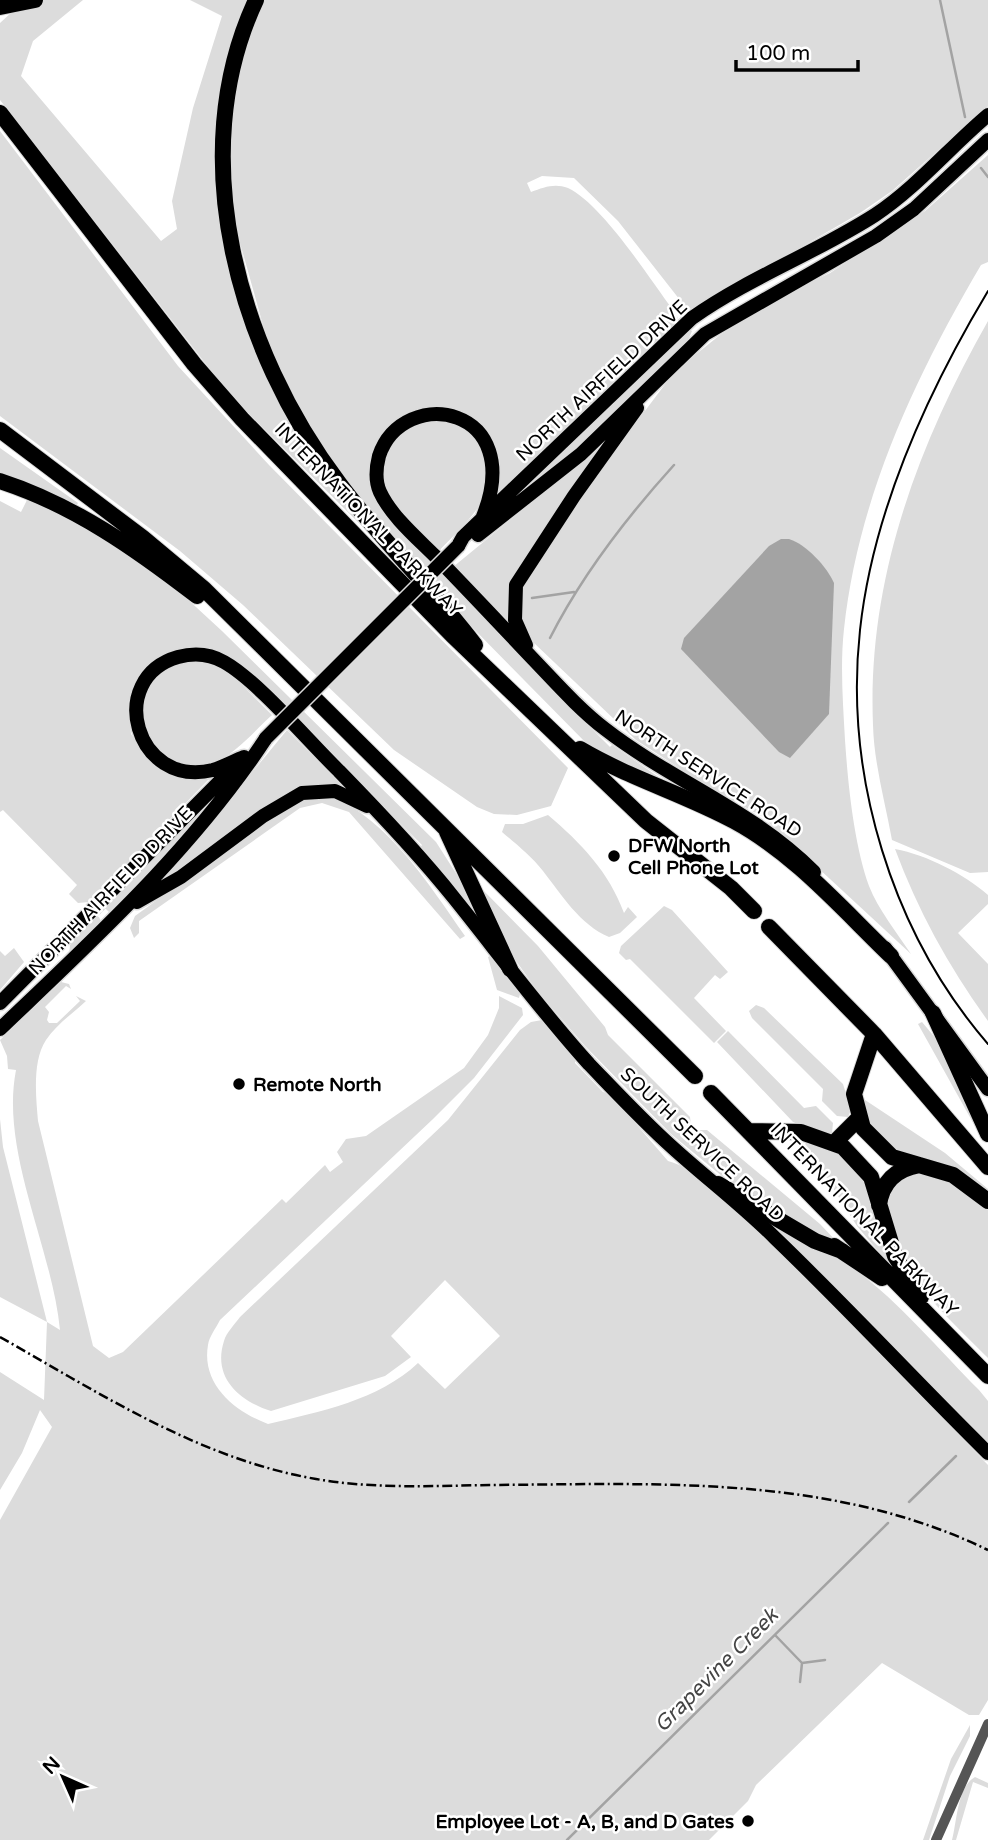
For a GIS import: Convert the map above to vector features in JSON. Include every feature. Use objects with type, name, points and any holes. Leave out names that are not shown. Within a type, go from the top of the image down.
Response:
[{"type":"highway","points":[[1,3],[35,0]]},
{"type":"highway","points":[[256,0],[236,50],[227,85],[221,153],[232,242],[257,331],[302,428],[338,483],[461,628],[494,672]]},
{"type":"highway","name":"INTERNATIONAL PARKWAY","points":[[0,113],[223,399],[452,635],[494,672],[646,821],[731,888],[754,911]]},
{"type":"highway","points":[[0,430],[175,565],[443,824],[695,1076]]},
{"type":"highway","points":[[0,442],[99,505]]},
{"type":"highway","points":[[0,481],[41,497],[108,532],[262,647]]},
{"type":"highway","points":[[557,735],[642,782],[734,821],[780,853],[830,905],[853,919],[891,956]]},
{"type":"highway","points":[[443,824],[467,881],[510,969]]},
{"type":"highway","points":[[769,927],[874,1034],[988,1167]]},
{"type":"highway","points":[[933,1013],[988,1134]]},
{"type":"highway","points":[[874,1034],[854,1094],[863,1128],[892,1157],[953,1175],[988,1201]]},
{"type":"highway","name":"INTERNATIONAL PARKWAY","points":[[711,1093],[988,1376]]},
{"type":"highway","points":[[834,1143],[859,1118]]},
{"type":"highway","points":[[751,1131],[801,1132],[843,1147],[871,1177],[902,1269],[942,1328]]},
{"type":"highway","points":[[879,1205],[881,1193],[891,1178],[906,1168],[921,1165]]},
{"type":"highway","points":[[718,1184],[815,1241],[842,1251],[901,1288]]},
{"type":"main road","name":"NORTH AIRFIELD DRIVE","points":[[0,1003],[458,546],[463,537],[692,318],[725,295],[832,240],[877,213],[918,180],[988,115]]},
{"type":"main road","name":"NORTH AIRFIELD DRIVE","points":[[458,546],[470,542],[546,485],[705,334],[876,236],[914,209],[988,140]]},
{"type":"main road","points":[[692,318],[705,334]]},
{"type":"main road","points":[[533,659],[515,620],[516,585],[573,496],[636,412],[640,398]]},
{"type":"main road","name":"NORTH SERVICE ROAD","points":[[482,519],[492,494],[495,477],[493,461],[480,433],[462,419],[452,416],[432,414],[402,425],[382,448],[376,475],[379,491],[408,529],[603,728],[789,847],[854,912],[891,956],[988,1089]]},
{"type":"main road","name":"SOUTH SERVICE ROAD","points":[[244,757],[215,770],[184,772],[167,766],[154,756],[140,734],[137,716],[140,690],[152,673],[169,660],[183,655],[200,654],[224,662],[264,697],[382,816],[453,896],[579,1052],[636,1113],[775,1237],[988,1453]]},
{"type":"main road","name":"NORTH AIRFIELD DRIVE","points":[[0,1029],[121,911],[205,821],[266,738]]},
{"type":"main road","points":[[121,911],[181,877],[263,816],[302,793],[335,791],[382,816]]},
{"type":"street","points":[[936,1840],[988,1724]]},
{"type":"street","points":[[942,1840],[946,1815]]},
{"type":"shaded area","points":[[25,0],[83,0],[33,41],[21,76],[161,241],[177,229],[172,201],[193,108],[222,16],[190,0],[250,0],[243,11],[223,85],[214,159],[223,246],[253,332],[369,529],[367,531],[249,414],[216,377],[0,100],[0,23]]},
{"type":"shaded area","points":[[262,0],[988,0],[988,106],[892,191],[860,213],[696,308],[687,309],[618,221],[574,178],[542,176],[527,183],[531,192],[554,186],[568,188],[596,210],[625,243],[678,318],[677,323],[499,494],[495,492],[497,469],[492,452],[468,420],[403,421],[374,481],[545,682],[610,747],[612,745],[685,795],[590,747],[462,617],[352,489],[303,417],[268,343],[235,225],[227,182],[232,85]]},
{"type":"shaded area","points":[[0,131],[178,366],[269,465],[568,768],[551,806],[517,815],[494,814],[477,807],[394,750],[243,605],[180,551],[0,416]]},
{"type":"shaded area","points":[[988,155],[988,262],[981,265],[957,307],[912,395],[893,440],[862,533],[851,580],[844,629],[842,670],[845,740],[859,852],[873,895],[911,954],[763,817],[707,786],[636,740],[534,643],[521,616],[521,590],[536,560],[575,504],[675,371],[720,335],[794,290],[830,273],[925,211]]},
{"type":"shaded area","points":[[988,321],[988,872],[970,873],[892,840],[874,739],[873,671],[888,566],[902,515],[940,416]]},
{"type":"shaded area","points":[[687,331],[692,331],[686,345],[577,451],[514,501],[512,498]]},
{"type":"shaded area","points":[[426,421],[445,421],[463,427],[478,442],[487,462],[488,484],[481,503],[438,552],[395,507],[383,480],[386,455],[392,445],[412,427]]},
{"type":"shaded area","points":[[602,445],[512,581],[508,593],[511,626],[453,567]]},
{"type":"shaded area","points":[[0,448],[78,503],[75,508],[0,477]]},
{"type":"shaded area","points":[[28,498],[87,524],[158,572],[222,631],[436,842],[466,889],[488,934],[419,849],[422,845],[270,695],[244,672],[177,651],[160,658],[139,678],[128,703],[131,734],[149,759],[175,774],[212,776],[89,902],[78,903],[69,894],[77,885],[3,810],[0,812],[0,501],[21,512]]},
{"type":"shaded area","points":[[781,539],[789,539],[815,557],[834,583],[829,714],[790,758],[779,752],[681,649],[684,638],[769,546]]},
{"type":"shaded area","points":[[179,660],[203,660],[229,672],[272,715],[218,762],[196,768],[164,760],[140,727],[146,695],[159,673]]},
{"type":"shaded area","points":[[287,730],[346,789],[315,784],[284,794],[169,879],[167,876]]},
{"type":"shaded area","points":[[217,791],[219,794],[190,832],[109,912],[104,907]]},
{"type":"shaded area","points":[[330,795],[352,807],[389,838],[422,875],[465,936],[460,939],[349,812],[322,803],[300,808],[139,921],[139,933],[134,938],[130,928],[135,916],[298,798]]},
{"type":"shaded area","points":[[548,815],[593,859],[610,884],[624,913],[628,907],[637,917],[620,933],[609,937],[589,925],[534,860],[502,832],[505,824],[523,824]]},
{"type":"shaded area","points":[[895,849],[944,866],[988,895],[988,904],[958,933],[988,964],[988,1021],[936,938]]},
{"type":"shaded area","points":[[480,887],[538,946],[605,1027],[608,1035],[690,1117],[691,1126],[683,1131],[690,1138],[700,1130],[707,1130],[820,1224],[838,1243],[771,1209],[734,1186],[671,1134],[585,1046],[539,993],[511,954]]},
{"type":"shaded area","points":[[664,906],[672,910],[728,972],[720,979],[715,975],[694,998],[726,1031],[714,1043],[630,959],[626,960],[619,953],[621,946]]},
{"type":"shaded area","points":[[94,915],[99,917],[102,923],[69,955],[70,945]]},
{"type":"shaded area","points":[[14,948],[24,962],[0,990],[0,951],[5,956]]},
{"type":"shaded area","points":[[490,956],[520,994],[519,998],[497,990],[488,957]]},
{"type":"shaded area","points":[[61,982],[69,984],[71,989],[66,986],[45,1007],[49,1012],[49,1023],[57,1023],[80,1001],[76,996],[86,1001],[55,1029],[42,1049],[36,1079],[38,1121],[93,1346],[109,1358],[123,1352],[282,1199],[286,1203],[325,1165],[330,1172],[343,1162],[337,1152],[346,1139],[366,1136],[464,1068],[488,1035],[499,1008],[499,996],[522,1008],[523,1015],[474,1078],[220,1320],[208,1345],[207,1359],[215,1384],[233,1404],[268,1424],[348,1403],[385,1386],[418,1363],[445,1389],[500,1336],[445,1280],[391,1336],[411,1357],[385,1376],[271,1411],[239,1394],[225,1377],[222,1366],[221,1354],[225,1338],[240,1317],[448,1120],[520,1030],[531,1022],[542,1020],[575,1057],[575,1063],[603,1092],[610,1094],[668,1161],[694,1174],[736,1209],[988,1465],[988,1700],[979,1715],[969,1715],[882,1663],[756,1785],[748,1801],[709,1840],[0,1840],[0,1520],[52,1427],[40,1410],[22,1453],[0,1490],[0,1372],[44,1400],[47,1322],[60,1330],[48,1266],[29,1200],[15,1134],[13,1101],[16,1070],[8,1069],[7,1056],[0,1040]]},
{"type":"shaded area","points":[[756,1005],[764,1008],[843,1084],[851,1110],[848,1117],[837,1116],[822,1101],[823,1089],[752,1018],[749,1011]]},
{"type":"shaded area","points":[[922,1022],[937,1040],[981,1137],[918,1024]]},
{"type":"shaded area","points":[[728,1031],[804,1108],[816,1106],[833,1123],[832,1133],[826,1135],[793,1122],[717,1042]]},
{"type":"shaded area","points":[[859,1096],[945,1153],[988,1189],[988,1198],[897,1156],[863,1120]]},
{"type":"shaded area","points":[[0,1119],[3,1147],[47,1322],[0,1297]]},
{"type":"shaded area","points":[[809,1139],[835,1147],[870,1182],[897,1274],[857,1226],[805,1144]]},
{"type":"shaded area","points":[[913,1171],[941,1175],[988,1208],[988,1358],[918,1283],[894,1239],[888,1215],[889,1189]]},
{"type":"shaded area","points":[[763,1219],[839,1258],[867,1278],[916,1325],[988,1401],[988,1445]]},
{"type":"shaded area","points":[[970,1725],[970,1736],[950,1776],[929,1840],[923,1840],[951,1759]]},
{"type":"shaded area","points":[[975,1777],[988,1783],[988,1788],[973,1782],[956,1840],[952,1840],[961,1797]]},
{"type":"waterway","name":"Grapevine Creek","points":[[940,0],[965,117]]},
{"type":"waterway","name":"Grapevine Creek","points":[[981,168],[988,177]]},
{"type":"waterway","points":[[550,638],[576,592],[606,548],[674,465]]},
{"type":"waterway","points":[[532,598],[574,592]]},
{"type":"waterway","name":"Grapevine Creek","points":[[909,1502],[956,1456]]},
{"type":"waterway","name":"Grapevine Creek","points":[[567,1840],[888,1523]]},
{"type":"waterway","points":[[775,1635],[802,1663],[800,1682]]},
{"type":"waterway","points":[[802,1663],[825,1660]]},
{"type":"tram line","points":[[988,291],[924,411],[890,497],[867,585],[860,630],[857,685],[860,741],[868,796],[882,850],[901,903],[925,953],[954,1000],[988,1044]]},
{"type":"railway","points":[[0,1337],[114,1402],[192,1440],[273,1469],[316,1479],[403,1486],[617,1484],[744,1489],[806,1496],[868,1508],[928,1525],[988,1550]]},
{"type":"place","name":"DFW North Cell Phone Lot","points":[[614,856]]},
{"type":"place","name":"Remote North","points":[[239,1084]]},
{"type":"place","name":"Employee Lot - A, B, and D Gates","points":[[748,1821]]}]
